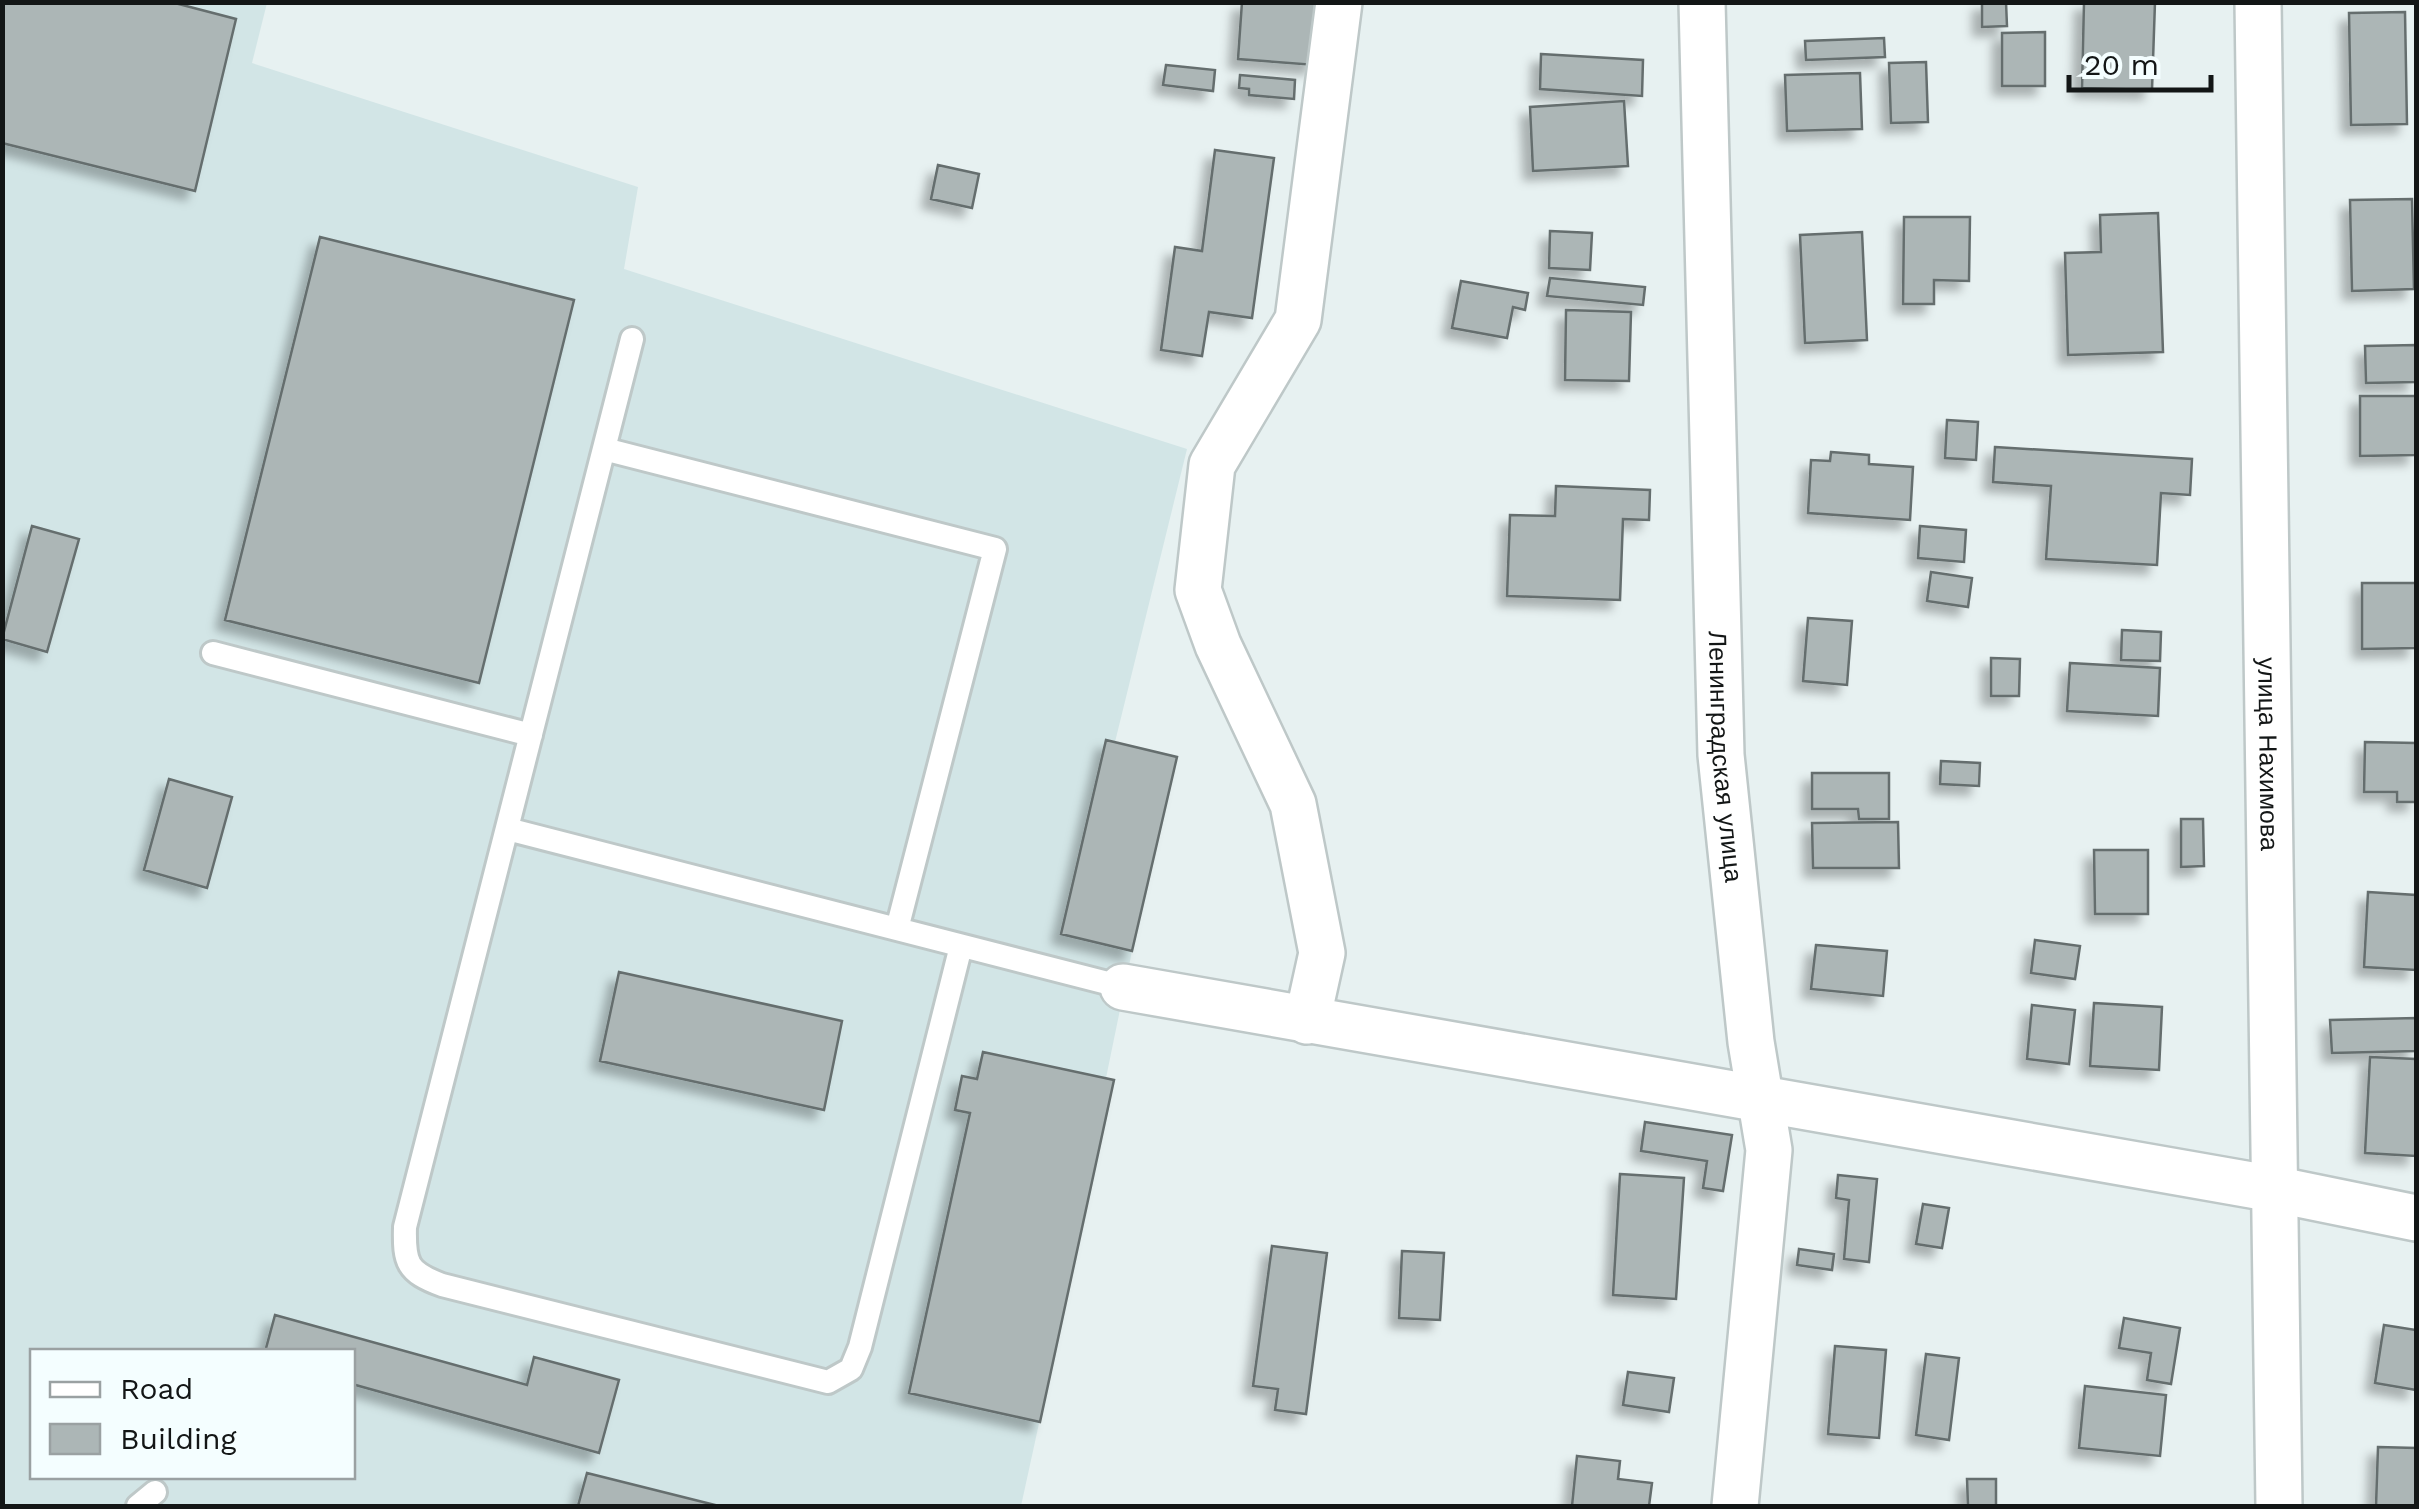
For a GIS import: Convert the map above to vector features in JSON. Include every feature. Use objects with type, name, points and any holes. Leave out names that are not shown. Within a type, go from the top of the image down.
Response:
[{"type":"street","points":[[1307,1021],[1322,953],[1292,804],[1218,645],[1198,590],[1212,465],[1298,320],[1339,2]]},
{"type":"street","name":"Ленинградская улица","points":[[1702,2],[1722,754],[1751,1042],[1768,1150],[1735,1506]]},
{"type":"street","name":"улица Нахимова","points":[[2258,2],[2279,1506]]},
{"type":"street","points":[[1124,987],[2274,1189],[2416,1218]]},
{"type":"lane","points":[[632,339],[405,1227],[404,1255],[418,1276],[480,1295],[828,1382],[851,1369],[962,946]]},
{"type":"lane","points":[[604,449],[994,549],[898,929]]},
{"type":"lane","points":[[214,653],[531,735]]},
{"type":"lane","points":[[507,829],[1124,987]]},
{"type":"shaded area","points":[[3,3],[267,3],[252,63],[638,187],[624,269],[1187,449],[1115,742],[1132,951],[1106,1078],[1114,1080],[1021,1506],[3,1506]]},
{"type":"building","points":[[2,2],[171,2],[236,19],[195,191],[2,143]]},
{"type":"building","points":[[1242,2],[1320,2],[1315,65],[1238,59]]},
{"type":"building","points":[[1982,2],[2006,2],[2007,26],[1982,27]]},
{"type":"building","points":[[2084,2],[2155,2],[2152,90],[2082,88]]},
{"type":"building","points":[[2405,12],[2407,124],[2351,125],[2349,13]]},
{"type":"building","points":[[2045,32],[2045,86],[2002,86],[2002,33]]},
{"type":"building","points":[[1884,38],[1885,57],[1806,60],[1805,41]]},
{"type":"building","points":[[1541,54],[1643,60],[1642,96],[1540,89]]},
{"type":"building","points":[[1926,62],[1928,122],[1891,123],[1889,63]]},
{"type":"building","points":[[1166,65],[1215,70],[1213,91],[1163,85]]},
{"type":"building","points":[[1860,73],[1862,129],[1787,131],[1785,75]]},
{"type":"building","points":[[1240,75],[1295,80],[1294,99],[1249,95],[1249,89],[1239,88]]},
{"type":"building","points":[[1624,101],[1628,166],[1533,171],[1530,107]]},
{"type":"building","points":[[1215,150],[1274,158],[1252,318],[1209,312],[1202,356],[1161,350],[1175,247],[1202,251]]},
{"type":"building","points":[[938,165],[979,174],[972,208],[931,199]]},
{"type":"building","points":[[2412,199],[2414,289],[2352,291],[2350,200]]},
{"type":"building","points":[[2158,213],[2163,352],[2068,355],[2065,253],[2101,252],[2100,215]]},
{"type":"building","points":[[1904,217],[1970,217],[1969,281],[1934,280],[1934,304],[1903,304]]},
{"type":"building","points":[[1550,231],[1592,233],[1590,270],[1549,268]]},
{"type":"building","points":[[1862,232],[1867,340],[1805,343],[1800,235]]},
{"type":"building","points":[[320,237],[574,300],[479,683],[225,620]]},
{"type":"building","points":[[1550,278],[1645,287],[1643,305],[1547,296]]},
{"type":"building","points":[[1461,281],[1528,293],[1525,310],[1513,307],[1507,338],[1452,328]]},
{"type":"building","points":[[1566,310],[1631,312],[1629,381],[1565,380]]},
{"type":"building","points":[[2416,345],[2416,382],[2366,383],[2365,346]]},
{"type":"building","points":[[2360,396],[2416,396],[2416,455],[2360,456]]},
{"type":"building","points":[[1947,420],[1978,422],[1976,460],[1945,458]]},
{"type":"building","points":[[1995,447],[2192,459],[2190,495],[2161,493],[2157,565],[2046,559],[2051,486],[1993,482]]},
{"type":"building","points":[[1831,452],[1869,455],[1869,464],[1913,467],[1910,520],[1808,513],[1811,460],[1830,461]]},
{"type":"building","points":[[1556,486],[1650,490],[1649,520],[1623,519],[1620,600],[1507,596],[1510,515],[1555,516]]},
{"type":"building","points":[[32,526],[79,539],[47,652],[2,639]]},
{"type":"building","points":[[1920,526],[1966,530],[1964,562],[1918,558]]},
{"type":"building","points":[[1931,572],[1972,578],[1968,607],[1927,601]]},
{"type":"building","points":[[2362,583],[2416,583],[2416,648],[2362,649]]},
{"type":"building","points":[[1808,618],[1852,621],[1847,685],[1803,681]]},
{"type":"building","points":[[2122,630],[2161,632],[2160,661],[2121,660]]},
{"type":"building","points":[[1991,658],[2020,659],[2019,696],[1991,696]]},
{"type":"building","points":[[2070,663],[2160,668],[2158,716],[2067,711]]},
{"type":"building","points":[[1106,740],[1177,757],[1132,951],[1061,934]]},
{"type":"building","points":[[2365,742],[2416,743],[2416,802],[2397,802],[2397,792],[2364,792]]},
{"type":"building","points":[[1941,761],[1980,763],[1979,786],[1940,784]]},
{"type":"building","points":[[1812,773],[1889,773],[1889,819],[1859,819],[1858,809],[1812,809]]},
{"type":"building","points":[[169,779],[232,797],[207,888],[144,870]]},
{"type":"building","points":[[2181,819],[2203,819],[2204,866],[2181,867]]},
{"type":"building","points":[[1898,822],[1899,868],[1813,868],[1812,823]]},
{"type":"building","points":[[2094,850],[2148,850],[2148,914],[2095,914]]},
{"type":"building","points":[[2368,892],[2416,895],[2416,970],[2364,967]]},
{"type":"building","points":[[2035,940],[2080,946],[2075,979],[2031,973]]},
{"type":"building","points":[[1816,945],[1887,951],[1883,996],[1811,989]]},
{"type":"building","points":[[619,972],[842,1021],[824,1110],[600,1061]]},
{"type":"building","points":[[2094,1003],[2162,1007],[2159,1070],[2090,1066]]},
{"type":"building","points":[[2032,1005],[2075,1010],[2069,1064],[2027,1059]]},
{"type":"building","points":[[2416,1018],[2416,1051],[2332,1053],[2330,1020]]},
{"type":"building","points":[[983,1052],[1114,1080],[1040,1422],[909,1393],[970,1113],[955,1110],[962,1076],[977,1079]]},
{"type":"building","points":[[2370,1057],[2416,1059],[2416,1156],[2365,1153]]},
{"type":"building","points":[[1645,1122],[1732,1135],[1723,1191],[1703,1188],[1707,1161],[1641,1151]]},
{"type":"building","points":[[1620,1174],[1684,1178],[1676,1299],[1613,1295]]},
{"type":"building","points":[[1838,1175],[1877,1179],[1869,1262],[1844,1259],[1849,1200],[1836,1198]]},
{"type":"building","points":[[1923,1204],[1949,1208],[1942,1248],[1916,1244]]},
{"type":"building","points":[[1272,1246],[1327,1253],[1306,1414],[1275,1410],[1278,1389],[1253,1386]]},
{"type":"building","points":[[1799,1249],[1834,1254],[1832,1270],[1797,1265]]},
{"type":"building","points":[[1402,1251],[1444,1253],[1440,1320],[1399,1318]]},
{"type":"building","points":[[275,1315],[527,1385],[534,1357],[619,1380],[599,1453],[355,1385],[355,1349],[266,1349]]},
{"type":"building","points":[[2124,1318],[2180,1328],[2171,1384],[2147,1380],[2151,1353],[2119,1348]]},
{"type":"building","points":[[2384,1325],[2416,1330],[2416,1390],[2375,1383]]},
{"type":"building","points":[[1835,1346],[1886,1350],[1879,1438],[1828,1434]]},
{"type":"building","points":[[1926,1354],[1959,1358],[1949,1440],[1916,1435]]},
{"type":"building","points":[[1628,1372],[1674,1378],[1669,1412],[1623,1405]]},
{"type":"building","points":[[2085,1386],[2166,1395],[2160,1456],[2079,1448]]},
{"type":"building","points":[[2378,1447],[2416,1448],[2416,1506],[2376,1506]]},
{"type":"building","points":[[1577,1456],[1620,1461],[1618,1479],[1652,1483],[1649,1506],[1572,1506]]},
{"type":"building","points":[[587,1473],[719,1506],[578,1506]]},
{"type":"building","points":[[1967,1479],[1996,1479],[1996,1506],[1968,1506]]}]
